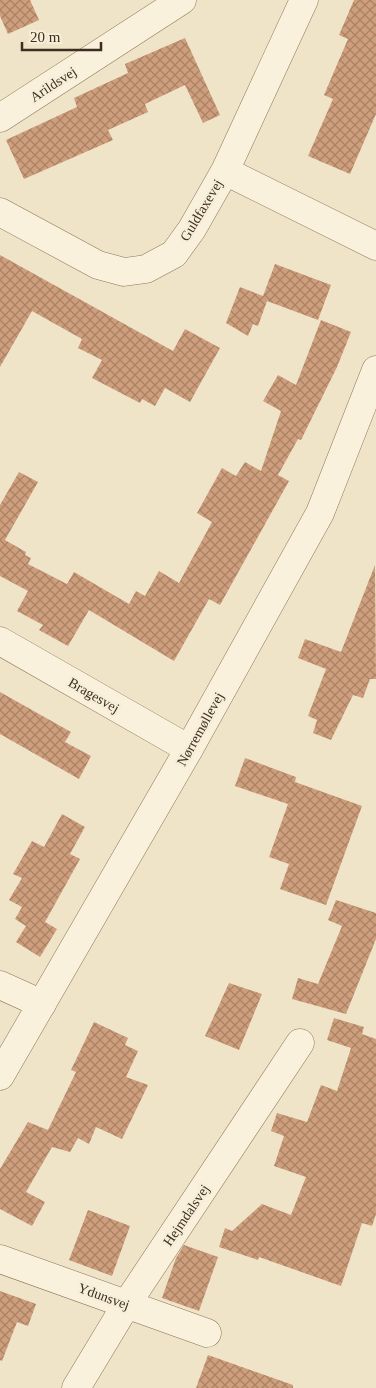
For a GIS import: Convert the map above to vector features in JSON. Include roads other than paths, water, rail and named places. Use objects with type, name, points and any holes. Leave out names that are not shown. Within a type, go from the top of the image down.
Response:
[{"type":"street","name":"Arildsvej","points":[[0,118],[182,0]]},
{"type":"street","points":[[225,171],[299,1]]},
{"type":"street","name":"Guldfaxevej","points":[[0,212],[98,265],[124,272],[146,269],[174,254],[192,230],[225,171],[376,246]]},
{"type":"street","name":"Nørremøllevej","points":[[0,1076],[189,748],[320,513],[376,370]]},
{"type":"street","name":"Bragesvej","points":[[0,641],[189,748]]},
{"type":"street","points":[[0,985],[42,1004]]},
{"type":"street","name":"Hejmdalsvej","points":[[76,1388],[126,1304],[300,1043]]},
{"type":"street","name":"Ydunsvej","points":[[0,1259],[207,1334]]}]
